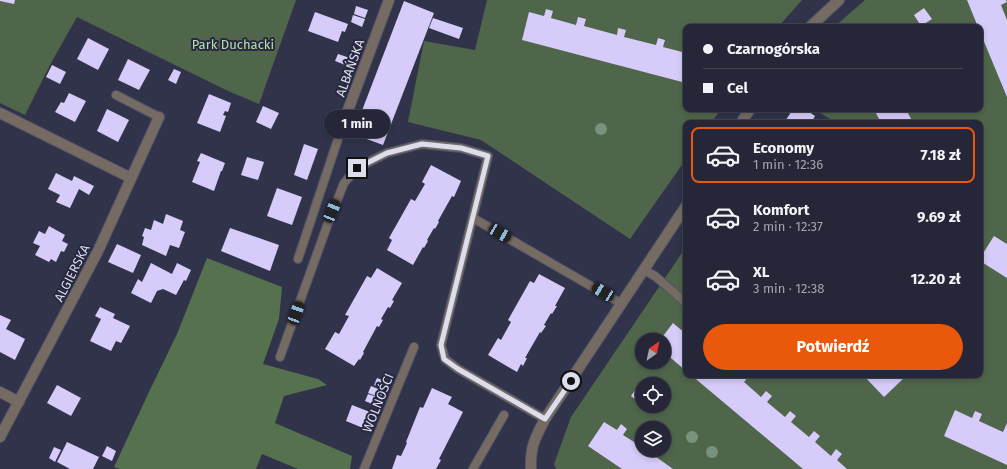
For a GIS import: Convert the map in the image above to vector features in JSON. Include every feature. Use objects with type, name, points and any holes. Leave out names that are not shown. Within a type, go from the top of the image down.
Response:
[{"type":"street","name":"ALBAŃSKA","points":[[344,121],[389,0]]},
{"type":"street","points":[[813,24],[839,0]]},
{"type":"street","points":[[0,113],[131,178]]},
{"type":"street","name":"ALGIERSKA","points":[[0,437],[98,251],[159,117]]},
{"type":"street","points":[[530,469],[533,441],[545,419],[683,211]]},
{"type":"street","points":[[0,392],[19,402]]},
{"type":"lane","points":[[116,95],[159,117]]},
{"type":"lane","name":"ALBAŃSKA","points":[[298,259],[344,121]]},
{"type":"lane","points":[[280,357],[344,183],[357,168],[387,153],[422,144],[461,148],[488,156],[441,345],[444,359],[458,369],[545,419]]},
{"type":"lane","points":[[473,218],[622,304]]},
{"type":"lane","points":[[644,270],[655,276],[683,300]]},
{"type":"lane","name":"WOLNOŚCI","points":[[364,469],[414,347]]},
{"type":"lane","points":[[473,469],[504,415]]},
{"type":"green space","name":"Park Duchacki","points":[[0,0],[296,0],[259,104],[226,90],[77,17],[51,63],[25,115],[0,103]]},
{"type":"green space","points":[[487,0],[802,0],[781,24],[683,24],[683,112],[719,112],[713,120],[683,120],[683,163],[630,239],[481,140],[408,122],[424,41],[475,50]]},
{"type":"green space","points":[[865,0],[1007,0],[1007,469],[556,469],[554,464],[571,417],[683,251],[683,378],[983,378],[983,120],[830,120],[819,112],[983,112],[983,24],[837,24]]},
{"type":"green space","points":[[207,258],[282,287],[279,319],[263,364],[318,379],[327,385],[284,396],[275,423],[352,456],[350,469],[298,469],[262,454],[256,469],[120,469],[114,467],[177,334]]},
{"type":"building","points":[[0,0],[15,0],[14,4]]},
{"type":"building","points":[[967,0],[1006,0],[1007,2],[1001,5],[1007,20],[1007,97],[983,39],[983,24],[977,24]]},
{"type":"building","points":[[404,1],[434,13],[383,145],[353,134]]},
{"type":"building","points":[[356,6],[368,10],[365,18],[354,14]]},
{"type":"building","points":[[924,8],[932,19],[924,24],[920,24],[914,15]]},
{"type":"building","points":[[546,9],[553,11],[551,18],[576,25],[578,17],[586,19],[584,26],[617,35],[618,28],[626,30],[624,37],[656,45],[658,38],[665,40],[663,47],[683,52],[683,82],[522,40],[529,12],[544,16]]},
{"type":"building","points":[[315,12],[348,24],[345,32],[342,31],[338,42],[308,31]]},
{"type":"building","points":[[353,15],[365,19],[362,27],[351,22]]},
{"type":"building","points":[[433,18],[463,28],[459,39],[429,28]]},
{"type":"building","points":[[88,38],[109,49],[98,70],[77,59]]},
{"type":"building","points":[[338,54],[350,58],[348,66],[335,61]]},
{"type":"building","points":[[128,59],[150,70],[139,90],[118,80]]},
{"type":"building","points":[[52,65],[66,72],[60,84],[46,77]]},
{"type":"building","points":[[174,69],[181,72],[176,84],[168,80]]},
{"type":"building","points":[[69,93],[86,101],[75,122],[55,112],[61,102],[64,103]]},
{"type":"building","points":[[209,94],[231,103],[228,112],[225,111],[223,115],[226,116],[220,132],[197,123]]},
{"type":"building","points":[[263,106],[279,113],[271,129],[256,122]]},
{"type":"building","points":[[107,109],[129,120],[118,142],[97,131]]},
{"type":"building","points":[[791,112],[809,112],[815,116],[813,120],[786,120]]},
{"type":"building","points":[[876,112],[908,112],[912,120],[880,120]]},
{"type":"building","points":[[304,144],[318,149],[307,180],[294,175]]},
{"type":"building","points":[[201,153],[225,163],[214,191],[192,182],[200,162],[197,161]]},
{"type":"building","points":[[247,157],[264,162],[258,180],[241,175]]},
{"type":"building","points":[[431,165],[461,181],[454,197],[452,196],[438,221],[439,222],[413,265],[387,250],[392,240],[389,238],[411,199],[415,201],[425,184],[422,182]]},
{"type":"building","points":[[56,173],[72,181],[74,176],[94,186],[89,195],[79,189],[70,208],[56,202],[60,195],[48,189]]},
{"type":"building","points":[[277,188],[302,197],[292,225],[267,216]]},
{"type":"building","points":[[166,214],[183,221],[180,230],[185,232],[179,248],[170,245],[166,256],[142,245],[144,237],[142,236],[145,228],[151,230],[154,220],[163,224]]},
{"type":"building","points":[[49,226],[65,235],[62,241],[68,244],[64,252],[61,251],[56,262],[51,259],[49,262],[35,255],[40,246],[33,243],[39,231],[45,234]]},
{"type":"building","points":[[230,228],[279,245],[270,271],[221,251]]},
{"type":"building","points":[[994,236],[1007,244],[1007,278],[983,263],[983,253]]},
{"type":"building","points":[[117,244],[141,255],[133,273],[108,262]]},
{"type":"building","points":[[151,263],[172,274],[177,263],[191,270],[186,281],[184,280],[176,295],[163,289],[157,291],[151,303],[131,293],[138,279],[142,282]]},
{"type":"building","points":[[377,268],[402,283],[392,300],[394,301],[390,308],[388,307],[381,319],[383,320],[379,327],[377,326],[360,360],[359,359],[354,366],[325,349],[335,332],[339,334],[349,316],[345,315],[367,276],[371,278]]},
{"type":"building","points":[[539,274],[565,288],[555,306],[557,306],[544,325],[546,326],[541,333],[540,332],[525,358],[527,358],[523,366],[521,364],[517,372],[488,355],[498,338],[501,340],[511,322],[508,320],[530,281],[534,283]]},
{"type":"building","points":[[100,307],[115,314],[113,318],[130,326],[121,343],[116,341],[111,351],[90,341],[101,319],[95,316]]},
{"type":"building","points":[[0,315],[11,320],[6,329],[25,339],[15,360],[0,352]]},
{"type":"building","points":[[673,323],[683,331],[683,368],[671,358],[671,333],[665,333]]},
{"type":"building","points":[[377,378],[387,382],[384,389],[374,385]]},
{"type":"building","points":[[695,378],[747,378],[744,382],[761,397],[766,391],[772,396],[767,402],[785,417],[790,411],[796,416],[791,422],[809,437],[814,431],[820,436],[815,442],[831,456],[836,449],[842,454],[837,460],[847,469],[803,469]]},
{"type":"building","points":[[866,378],[904,378],[884,397]]},
{"type":"building","points":[[57,385],[81,398],[71,416],[47,403]]},
{"type":"building","points":[[371,386],[383,391],[381,398],[368,393]]},
{"type":"building","points":[[432,388],[452,397],[448,404],[463,412],[439,459],[441,460],[436,469],[392,469],[397,455],[401,456],[407,443],[406,442],[420,407],[423,408]]},
{"type":"building","points":[[635,390],[635,399],[631,396]]},
{"type":"building","points":[[368,394],[380,398],[377,406],[365,401]]},
{"type":"building","points":[[352,405],[370,412],[363,428],[346,421]]},
{"type":"building","points":[[955,410],[972,418],[975,411],[982,414],[979,421],[1003,432],[1007,423],[1007,465],[944,436]]},
{"type":"building","points":[[604,422],[617,430],[621,424],[627,429],[623,435],[635,443],[635,457],[656,457],[673,469],[622,469],[588,446]]},
{"type":"building","points":[[67,442],[99,457],[93,469],[70,469],[57,462]]},
{"type":"building","points":[[107,446],[116,451],[112,461],[102,456]]},
{"type":"building","points":[[54,447],[61,450],[55,462],[49,458]]},
{"type":"route","points":[[357,168],[387,153],[422,144],[461,148],[488,156],[441,345],[444,359],[458,369],[545,419],[571,381]]}]
